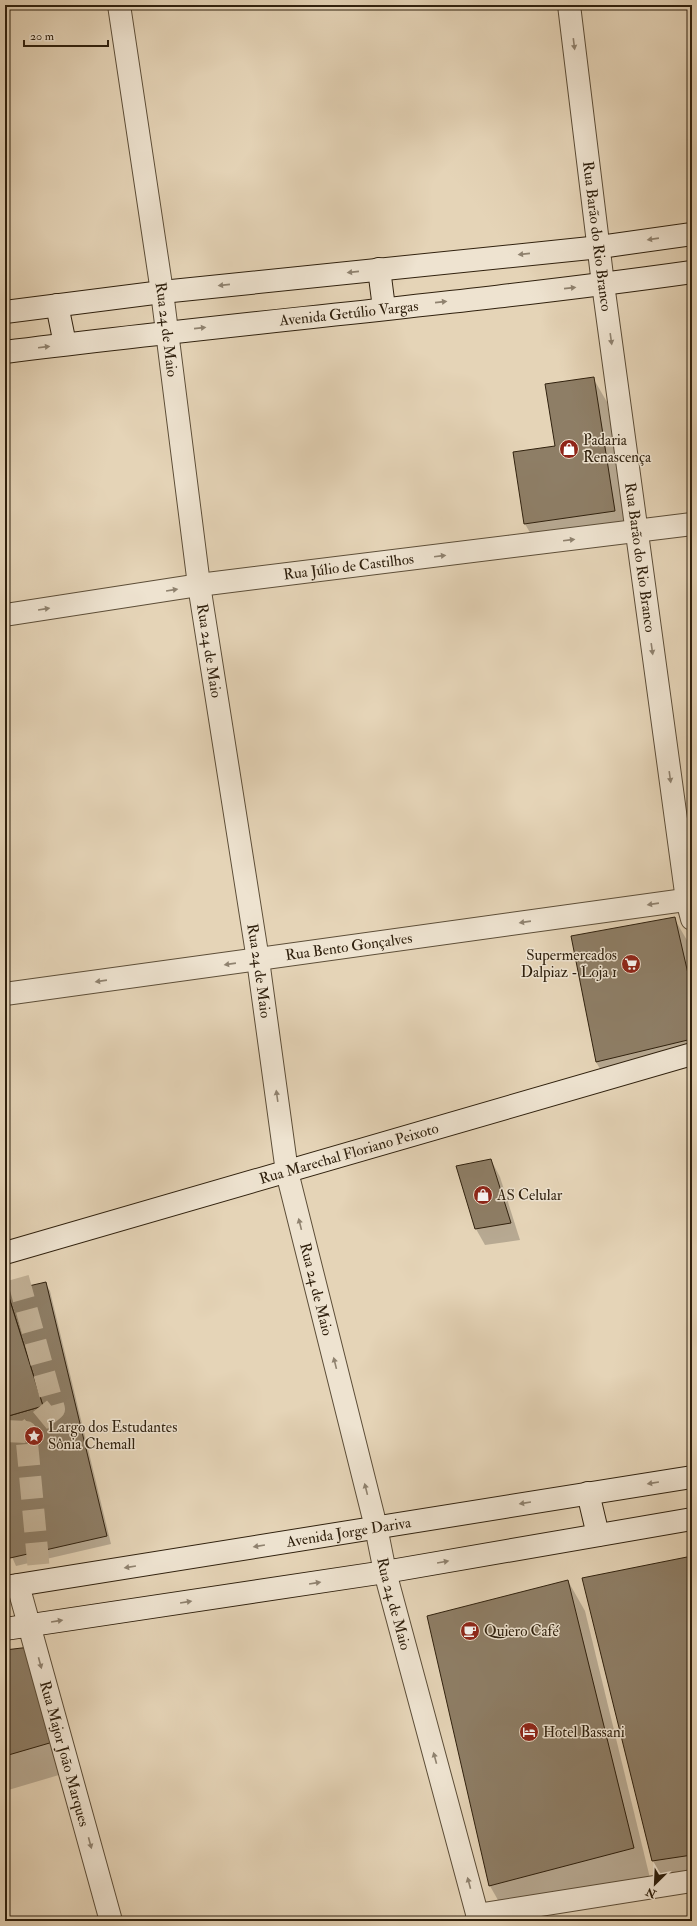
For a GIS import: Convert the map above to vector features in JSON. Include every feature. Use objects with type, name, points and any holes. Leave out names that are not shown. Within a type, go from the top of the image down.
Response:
[{"type":"street","name":"Rua 24 de Maio","points":[[119,5],[162,292],[199,585],[258,960],[287,1172],[376,1527],[385,1572],[478,1918]]},
{"type":"street","name":"Rua Barão do Rio Branco","points":[[569,5],[600,247],[603,284],[636,532],[690,906]]},
{"type":"street","points":[[5,312],[162,292],[600,247],[692,234]]},
{"type":"street","points":[[379,269],[384,308]]},
{"type":"street","name":"Avenida Getúlio Vargas","points":[[5,352],[167,332],[603,284],[692,272]]},
{"type":"street","points":[[57,305],[65,344]]},
{"type":"street","name":"Rua Júlio de Castilhos","points":[[5,615],[199,585],[692,524]]},
{"type":"street","name":"Rua Bento Gonçalves","points":[[5,994],[258,960],[690,906]]},
{"type":"street","name":"Rua Marechal Floriano Peixoto","points":[[5,1253],[692,1054]]},
{"type":"street","name":"Avenida Jorge Dariva","points":[[11,1586],[692,1477]]},
{"type":"street","points":[[588,1493],[598,1535]]},
{"type":"street","points":[[5,1629],[385,1572],[692,1519]]},
{"type":"street","name":"Rua Major João Marques","points":[[11,1586],[30,1625],[111,1921]]},
{"type":"street","points":[[478,1918],[692,1881]]},
{"type":"building","name":"Padaria Renascença","points":[[594,377],[615,511],[524,524],[513,452],[555,446],[545,384]]},
{"type":"building","name":"Supermercados Dalpiaz - Loja 1","points":[[675,917],[692,991],[692,1039],[596,1062],[571,936]]},
{"type":"building","name":"AS Celular","points":[[491,1159],[511,1223],[475,1229],[456,1166]]},
{"type":"building","points":[[46,1282],[107,1536],[10,1558],[5,1544],[5,1417],[43,1406],[7,1291]]},
{"type":"building","points":[[5,1291],[7,1291],[43,1406],[5,1417]]},
{"type":"building","points":[[692,1556],[692,1855],[652,1861],[582,1578]]},
{"type":"building","name":"Hotel Bassani","points":[[568,1580],[634,1848],[489,1886],[427,1616]]},
{"type":"building","points":[[30,1647],[53,1742],[5,1756],[5,1650]]},
{"type":"tunnel","points":[[18,1278],[54,1409],[26,1432]]},
{"type":"tunnel","points":[[5,1431],[26,1432],[40,1582]]},
{"type":"place","name":"Padaria Renascença","points":[[569,449]]},
{"type":"place","name":"Supermercados Dalpiaz - Loja 1","points":[[631,964]]},
{"type":"place","name":"AS Celular","points":[[483,1195]]},
{"type":"place","name":"Largo dos Estudantes Sônia Chemall","points":[[34,1436]]},
{"type":"place","name":"Quiero Café","points":[[470,1631]]},
{"type":"place","name":"Hotel Bassani","points":[[529,1732]]}]
